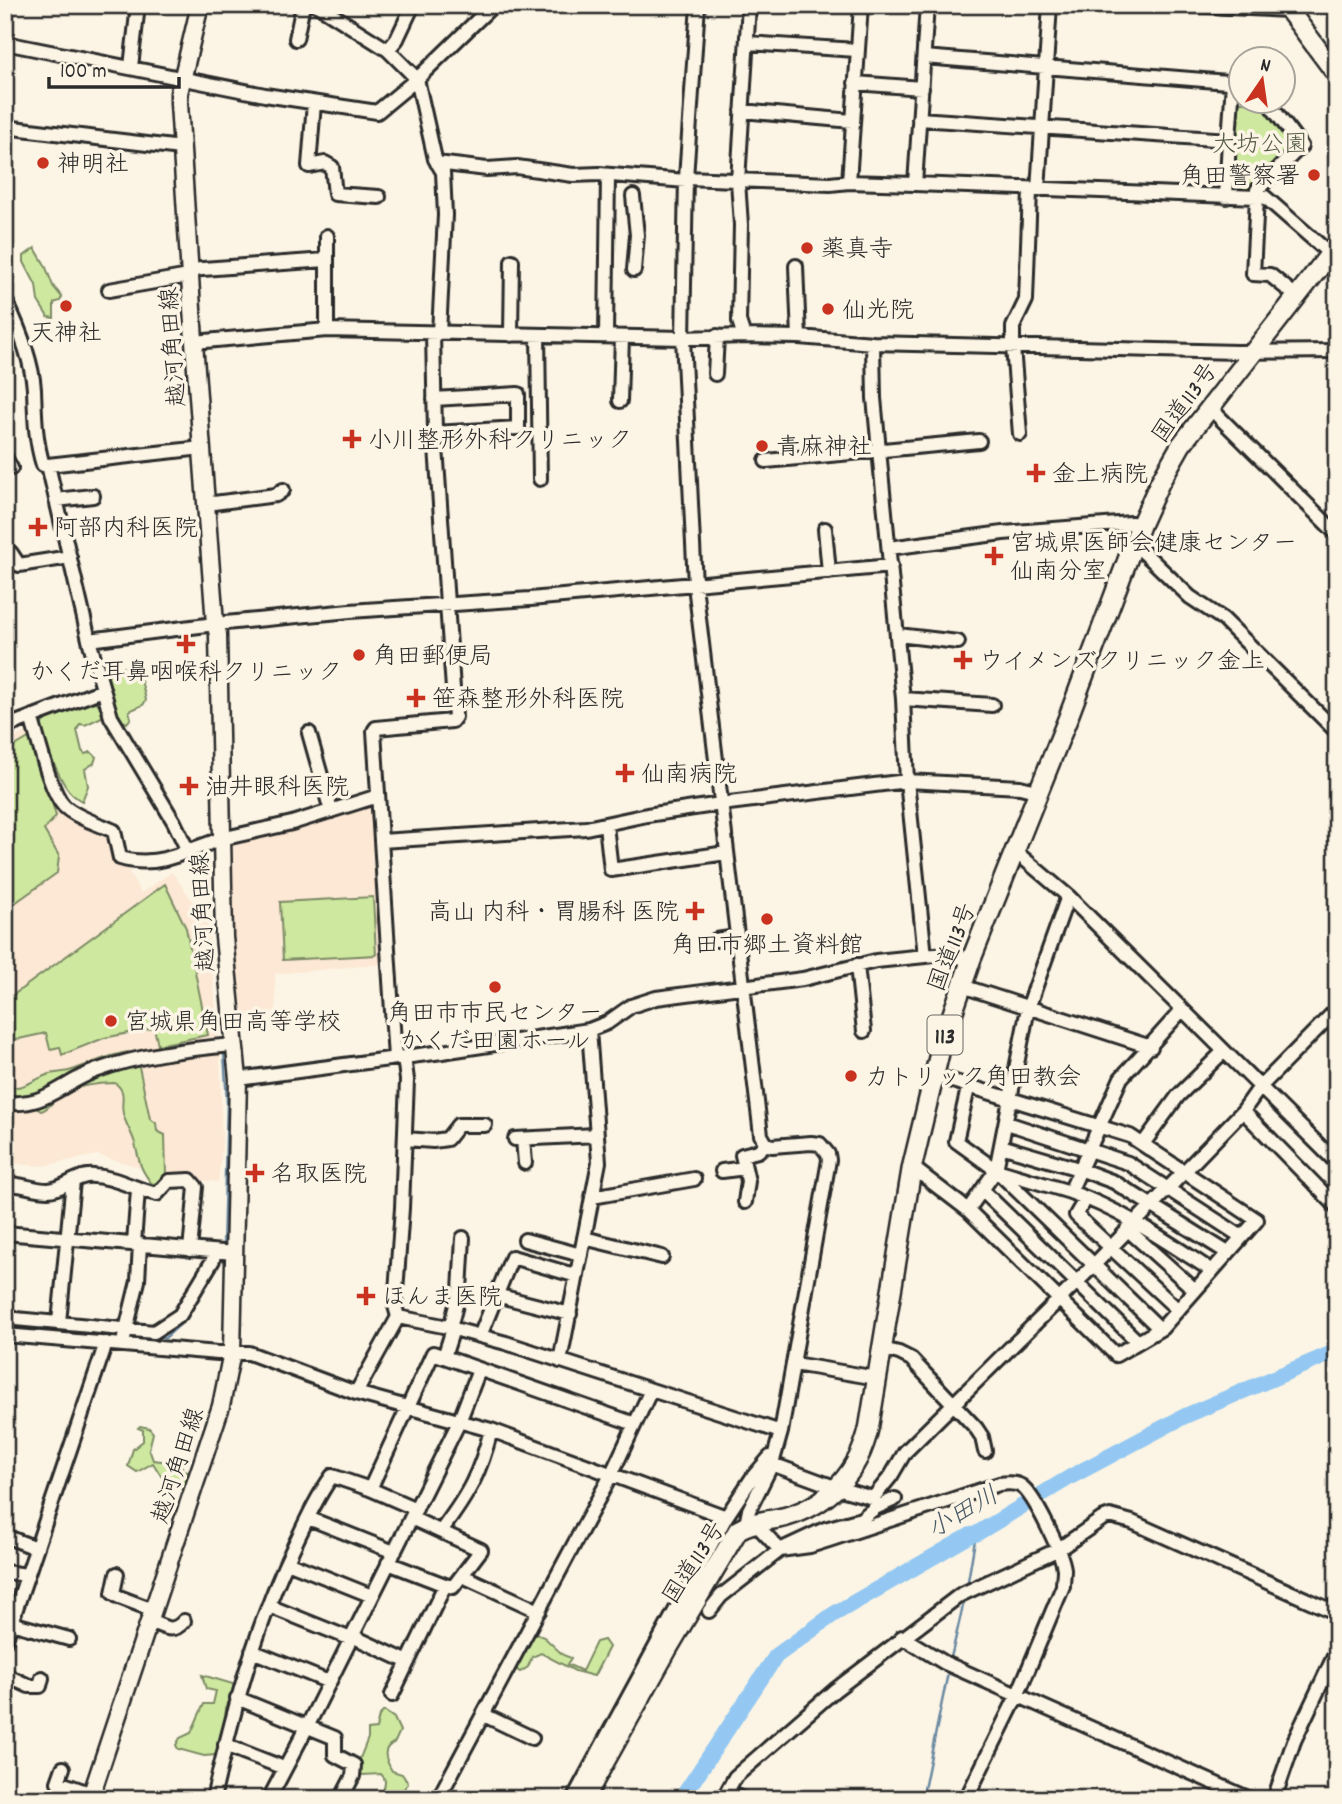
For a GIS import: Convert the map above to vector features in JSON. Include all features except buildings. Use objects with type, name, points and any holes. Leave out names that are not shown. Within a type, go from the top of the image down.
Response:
[{"type":"highway","points":[[1291,7],[1337,75]]},
{"type":"highway","name":"国道113号","points":[[584,1799],[738,1530],[750,1524],[805,1510],[837,1488],[855,1466],[864,1447],[912,1167],[933,1075],[971,960],[1040,792],[1141,524],[1175,454],[1333,249]]},
{"type":"main road","name":"越河角田線","points":[[91,1796],[221,1406],[232,1352],[238,1079],[224,937],[218,634],[215,624],[194,342],[178,93],[184,79],[200,5]]},
{"type":"street","points":[[131,67],[138,5]]},
{"type":"street","points":[[296,40],[303,5]]},
{"type":"street","points":[[317,5],[388,50],[416,79],[437,163],[443,172],[445,215],[434,398],[455,717],[452,721],[376,728],[374,731],[399,1058],[407,1080],[396,1306],[398,1317],[356,1394]]},
{"type":"street","points":[[388,50],[397,39],[413,5]]},
{"type":"street","points":[[5,43],[314,103],[377,111],[385,108],[493,5]]},
{"type":"street","points":[[698,5],[686,180],[683,338],[695,585],[761,1135],[766,1144],[772,1146],[820,1144],[825,1148],[829,1160],[781,1433],[774,1458],[749,1510],[750,1524],[780,1550],[810,1546],[915,1510],[1008,1483],[1020,1485],[1030,1496],[1059,1549],[1064,1568],[1063,1586],[1018,1694],[966,1799]]},
{"type":"street","points":[[744,336],[739,321],[741,225],[738,181],[750,5]]},
{"type":"street","points":[[849,182],[861,5]]},
{"type":"street","points":[[915,184],[928,5]]},
{"type":"street","points":[[1020,434],[1013,327],[1026,300],[1050,5]]},
{"type":"street","points":[[1187,5],[1291,7]]},
{"type":"street","points":[[747,43],[858,50]]},
{"type":"street","points":[[924,57],[1226,81]]},
{"type":"street","points":[[855,83],[922,88]]},
{"type":"street","points":[[314,103],[309,166],[325,163],[332,167],[335,194],[379,197]]},
{"type":"street","points":[[742,111],[852,121]]},
{"type":"street","points":[[1226,197],[1232,116]]},
{"type":"street","points":[[1278,116],[1301,146],[1257,190],[1253,274],[1270,275],[1296,296]]},
{"type":"street","points":[[919,119],[1229,140]]},
{"type":"street","points":[[5,127],[181,148]]},
{"type":"street","points":[[437,163],[478,169],[517,167],[573,175],[634,178],[830,184],[849,182],[1265,197],[1333,249]]},
{"type":"street","points":[[606,336],[608,175]]},
{"type":"street","points":[[634,178],[637,235],[634,270]]},
{"type":"street","points":[[607,197],[633,196]]},
{"type":"street","points":[[327,236],[327,330]]},
{"type":"street","points":[[109,290],[189,273],[326,260]]},
{"type":"street","points":[[511,335],[512,261]]},
{"type":"street","points":[[796,266],[799,337]]},
{"type":"street","points":[[5,299],[32,373],[35,434],[43,465]]},
{"type":"street","points":[[194,342],[327,330],[683,338],[799,337],[873,343],[1013,347],[1337,351]]},
{"type":"street","points":[[538,335],[540,479]]},
{"type":"street","points":[[715,374],[717,336]]},
{"type":"street","points":[[620,401],[622,337]]},
{"type":"street","points":[[873,343],[874,398],[898,635],[907,781],[925,956]]},
{"type":"street","points":[[434,398],[518,394],[518,428],[435,433]]},
{"type":"street","points":[[1209,407],[1337,534]]},
{"type":"street","points":[[766,461],[979,440]]},
{"type":"street","points":[[188,851],[174,822],[111,717],[89,640],[48,465],[202,448]]},
{"type":"street","points":[[206,504],[276,495],[283,490]]},
{"type":"street","points":[[56,500],[93,496]]},
{"type":"street","points":[[889,548],[1003,533],[1141,524]]},
{"type":"street","points":[[825,529],[829,572]]},
{"type":"street","points":[[1134,543],[1190,597],[1223,619],[1337,732]]},
{"type":"street","points":[[5,553],[11,553],[19,565],[70,556]]},
{"type":"street","points":[[89,640],[351,611],[695,585],[891,566]]},
{"type":"street","points":[[898,635],[958,642]]},
{"type":"street","points":[[5,727],[103,690]]},
{"type":"street","points":[[903,699],[992,705]]},
{"type":"street","points":[[32,717],[60,801],[70,810],[114,831],[120,858],[134,861],[169,860],[222,839],[292,823],[378,796]]},
{"type":"street","points":[[309,733],[331,811]]},
{"type":"street","points":[[381,841],[606,825],[647,815],[721,804],[907,781],[1020,787],[1040,792]]},
{"type":"street","points":[[606,825],[611,870],[726,853]]},
{"type":"street","points":[[1016,852],[1068,895],[1337,1163]]},
{"type":"street","points":[[968,1210],[996,1170],[1028,1008],[1068,895]]},
{"type":"street","points":[[716,940],[737,937]]},
{"type":"street","points":[[238,1079],[589,1030],[607,1023],[640,1002],[803,979],[857,965],[945,954],[971,960]]},
{"type":"street","points":[[857,965],[864,1031]]},
{"type":"street","points":[[962,986],[1151,1047]]},
{"type":"street","points":[[774,1458],[837,1488],[873,1498],[891,1476],[905,1452],[1094,1265],[1243,1111],[1260,1087],[1337,1009]]},
{"type":"street","points":[[1070,1192],[1121,1078],[1182,1010]]},
{"type":"street","points":[[561,1362],[599,1162],[589,1030]]},
{"type":"street","points":[[5,1102],[30,1104],[94,1071],[169,1052],[234,1045]]},
{"type":"street","points":[[1143,1144],[1178,1096],[1224,1051]]},
{"type":"street","points":[[912,1167],[968,1210],[1116,1355],[1160,1329],[1257,1220],[1130,1136],[970,1084],[933,1075]]},
{"type":"street","points":[[970,1084],[956,1141],[996,1170],[1160,1329]]},
{"type":"street","points":[[1243,1111],[1337,1207]]},
{"type":"street","points":[[1007,1123],[1128,1163],[1242,1237]]},
{"type":"street","points":[[405,1139],[443,1140],[460,1124],[485,1125]]},
{"type":"street","points":[[525,1163],[519,1139],[597,1135]]},
{"type":"street","points":[[745,1202],[748,1181],[742,1155],[758,1151],[766,1144]]},
{"type":"street","points":[[1001,1146],[1114,1182],[1228,1253]]},
{"type":"street","points":[[722,1171],[745,1168]]},
{"type":"street","points":[[996,1170],[1086,1198],[1212,1271]]},
{"type":"street","points":[[6,1188],[49,1190],[87,1175],[95,1175],[138,1190],[159,1194],[169,1181],[190,1180],[196,1185],[190,1251]]},
{"type":"street","points":[[592,1197],[694,1179]]},
{"type":"street","points":[[59,1322],[73,1181]]},
{"type":"street","points":[[123,1345],[124,1330],[138,1281],[138,1190]]},
{"type":"street","points":[[982,1190],[1138,1342]]},
{"type":"street","points":[[1063,1236],[1086,1198]]},
{"type":"street","points":[[1076,1215],[1178,1310]]},
{"type":"street","points":[[1131,1225],[1195,1290]]},
{"type":"street","points":[[5,1233],[234,1253]]},
{"type":"street","points":[[444,1357],[460,1290],[463,1238]]},
{"type":"street","points":[[584,1238],[662,1257]]},
{"type":"street","points":[[525,1240],[581,1255]]},
{"type":"street","points":[[5,1318],[154,1332],[180,1315],[213,1260],[214,1252]]},
{"type":"street","points":[[480,1336],[512,1257],[577,1276]]},
{"type":"street","points":[[496,1295],[570,1314]]},
{"type":"street","points":[[398,1317],[480,1336],[781,1433]]},
{"type":"street","points":[[5,1335],[249,1353],[356,1394],[491,1430],[726,1517]]},
{"type":"street","points":[[5,1641],[10,1615],[27,1575],[106,1343]]},
{"type":"street","points":[[882,1349],[911,1359],[982,1437],[985,1451]]},
{"type":"street","points":[[370,1489],[433,1353],[635,1424]]},
{"type":"street","points":[[794,1364],[877,1378]]},
{"type":"street","points":[[269,1799],[459,1422],[479,1370]]},
{"type":"street","points":[[438,1799],[611,1475],[651,1390]]},
{"type":"street","points":[[441,1531],[473,1485],[481,1468],[491,1430]]},
{"type":"street","points":[[573,1799],[726,1517],[752,1478],[774,1458]]},
{"type":"street","points":[[213,1799],[237,1698],[252,1651],[287,1562],[318,1496],[332,1476],[370,1489],[441,1531],[481,1550],[453,1587],[445,1586],[308,1518]]},
{"type":"street","points":[[709,1611],[721,1596],[780,1550],[825,1529],[861,1519],[875,1508],[895,1499]]},
{"type":"street","points":[[742,1799],[725,1795],[735,1777],[835,1689],[902,1637],[960,1595],[1059,1549],[1110,1516],[1117,1516],[1337,1613]]},
{"type":"street","points":[[5,1536],[36,1548]]},
{"type":"street","points":[[287,1562],[372,1596]]},
{"type":"street","points":[[5,1573],[27,1575]]},
{"type":"street","points":[[117,1574],[113,1593],[151,1615],[167,1630],[174,1629],[184,1621]]},
{"type":"street","points":[[463,1576],[539,1611]]},
{"type":"street","points":[[392,1695],[445,1586]]},
{"type":"street","points":[[269,1606],[408,1662]]},
{"type":"street","points":[[10,1615],[69,1639]]},
{"type":"street","points":[[902,1637],[945,1663],[1250,1799]]},
{"type":"street","points":[[1274,1799],[1294,1741],[1337,1650]]},
{"type":"street","points":[[252,1651],[330,1682]]},
{"type":"street","points":[[5,1675],[29,1686],[40,1686],[42,1678]]},
{"type":"street","points":[[237,1698],[335,1738],[335,1755],[354,1765],[353,1776],[341,1799]]},
{"type":"street","points":[[484,1715],[532,1738]]},
{"type":"street","points":[[225,1745],[284,1768]]},
{"type":"street","points":[[63,1768],[58,1782],[91,1796]]},
{"type":"shaded area","name":"宮城県角田高等学校","points":[[31,729],[59,805],[106,832],[141,893],[172,872],[208,923],[220,1053],[222,1147],[218,1182],[169,1176],[97,1155],[42,1166],[5,1163],[5,744]]},
{"type":"shaded area","points":[[367,803],[375,809],[384,964],[275,974],[276,1011],[243,1014],[231,935],[229,843]]},
{"type":"green space","name":"大坊公園","points":[[1235,116],[1272,116],[1294,145],[1251,192],[1231,190]]},
{"type":"green space","points":[[35,248],[53,286],[62,297],[54,303],[54,318],[48,317],[38,301],[36,285],[24,262],[24,256]]},
{"type":"green space","points":[[99,664],[103,665],[108,675],[122,667],[130,668],[138,674],[146,700],[143,705],[129,711],[131,718],[127,723],[118,719]]},
{"type":"green space","points":[[91,700],[100,705],[104,716],[85,725],[80,724],[77,730],[82,751],[85,754],[91,752],[96,757],[94,763],[85,769],[88,786],[82,801],[69,791],[59,775],[47,746],[42,724],[56,713]]},
{"type":"green space","points":[[32,736],[56,816],[44,830],[59,856],[57,873],[5,910],[5,752]]},
{"type":"green space","points":[[165,884],[186,928],[208,1035],[158,1045],[154,1028],[104,1038],[62,1055],[60,1047],[50,1049],[46,1033],[5,1042],[5,1001]]},
{"type":"green space","points":[[373,897],[376,955],[283,960],[280,902]]},
{"type":"green space","points":[[128,1052],[138,1062],[150,1119],[156,1123],[157,1131],[165,1135],[166,1175],[157,1183],[152,1184],[142,1169],[124,1117],[121,1090],[115,1083],[70,1090],[41,1111],[5,1098],[5,1086],[22,1086],[50,1074],[69,1071]]},
{"type":"green space","points":[[138,1428],[149,1428],[153,1433],[149,1449],[153,1460],[179,1463],[182,1470],[190,1473],[182,1489],[163,1479],[153,1463],[137,1472],[128,1466],[133,1449],[143,1441],[143,1430]]},
{"type":"green space","points":[[533,1633],[544,1637],[563,1655],[571,1658],[567,1664],[582,1671],[596,1642],[604,1640],[609,1647],[594,1676],[575,1671],[541,1653],[532,1657],[528,1667],[520,1672],[512,1666]]},
{"type":"green space","points":[[202,1675],[233,1684],[235,1688],[226,1708],[225,1724],[216,1755],[204,1756],[178,1749],[176,1745],[180,1738],[191,1733],[204,1704],[213,1704],[216,1691],[206,1689]]},
{"type":"green space","points":[[384,1711],[394,1718],[400,1731],[395,1742],[387,1748],[386,1759],[392,1771],[402,1774],[408,1783],[404,1789],[386,1795],[383,1793],[385,1781],[381,1774],[362,1775],[357,1766],[368,1738],[368,1730],[376,1729],[379,1716]]},
{"type":"waterway","points":[[223,1248],[227,1102],[224,1052]]},
{"type":"waterway","points":[[127,1336],[165,1338],[186,1319],[214,1270]]},
{"type":"waterway","points":[[5,1326],[121,1335]]},
{"type":"waterway","name":"小田川","points":[[681,1799],[776,1656],[834,1614],[1072,1476],[1185,1416],[1337,1351]]},
{"type":"waterway","points":[[967,1587],[976,1534]]},
{"type":"waterway","points":[[950,1662],[965,1597]]},
{"type":"waterway","points":[[922,1799],[949,1668]]},
{"type":"place","name":"神明社","points":[[43,163]]},
{"type":"place","name":"角田警察署","points":[[1314,175]]},
{"type":"place","name":"薬真寺","points":[[807,248]]},
{"type":"place","name":"天神社","points":[[66,306]]},
{"type":"place","name":"仙光院","points":[[828,309]]},
{"type":"place","name":"小川整形外科クリニック","points":[[352,439]]},
{"type":"place","name":"青麻神社","points":[[762,446]]},
{"type":"place","name":"金上病院","points":[[1036,473]]},
{"type":"place","name":"阿部内科医院","points":[[38,527]]},
{"type":"place","name":"宮城県医師会健康センター 仙南分室","points":[[994,556]]},
{"type":"place","name":"かくだ耳鼻咽喉科クリニック","points":[[186,644]]},
{"type":"place","name":"角田郵便局","points":[[359,655]]},
{"type":"place","name":"ウイメンズクリニック金上","points":[[963,660]]},
{"type":"place","name":"笹森整形外科医院","points":[[416,698]]},
{"type":"place","name":"仙南病院","points":[[625,773]]},
{"type":"place","name":"油井眼科医院","points":[[189,786]]},
{"type":"place","name":"高山 内科・胃腸科 医院","points":[[695,911]]},
{"type":"place","name":"角田市郷土資料館","points":[[767,919]]},
{"type":"place","name":"角田市市民センター かくだ田園ホール","points":[[495,987]]},
{"type":"place","name":"宮城県角田高等学校","points":[[111,1021]]},
{"type":"place","name":"カトリック角田教会","points":[[851,1076]]},
{"type":"place","name":"名取医院","points":[[255,1173]]},
{"type":"place","name":"ほんま医院","points":[[366,1296]]}]
